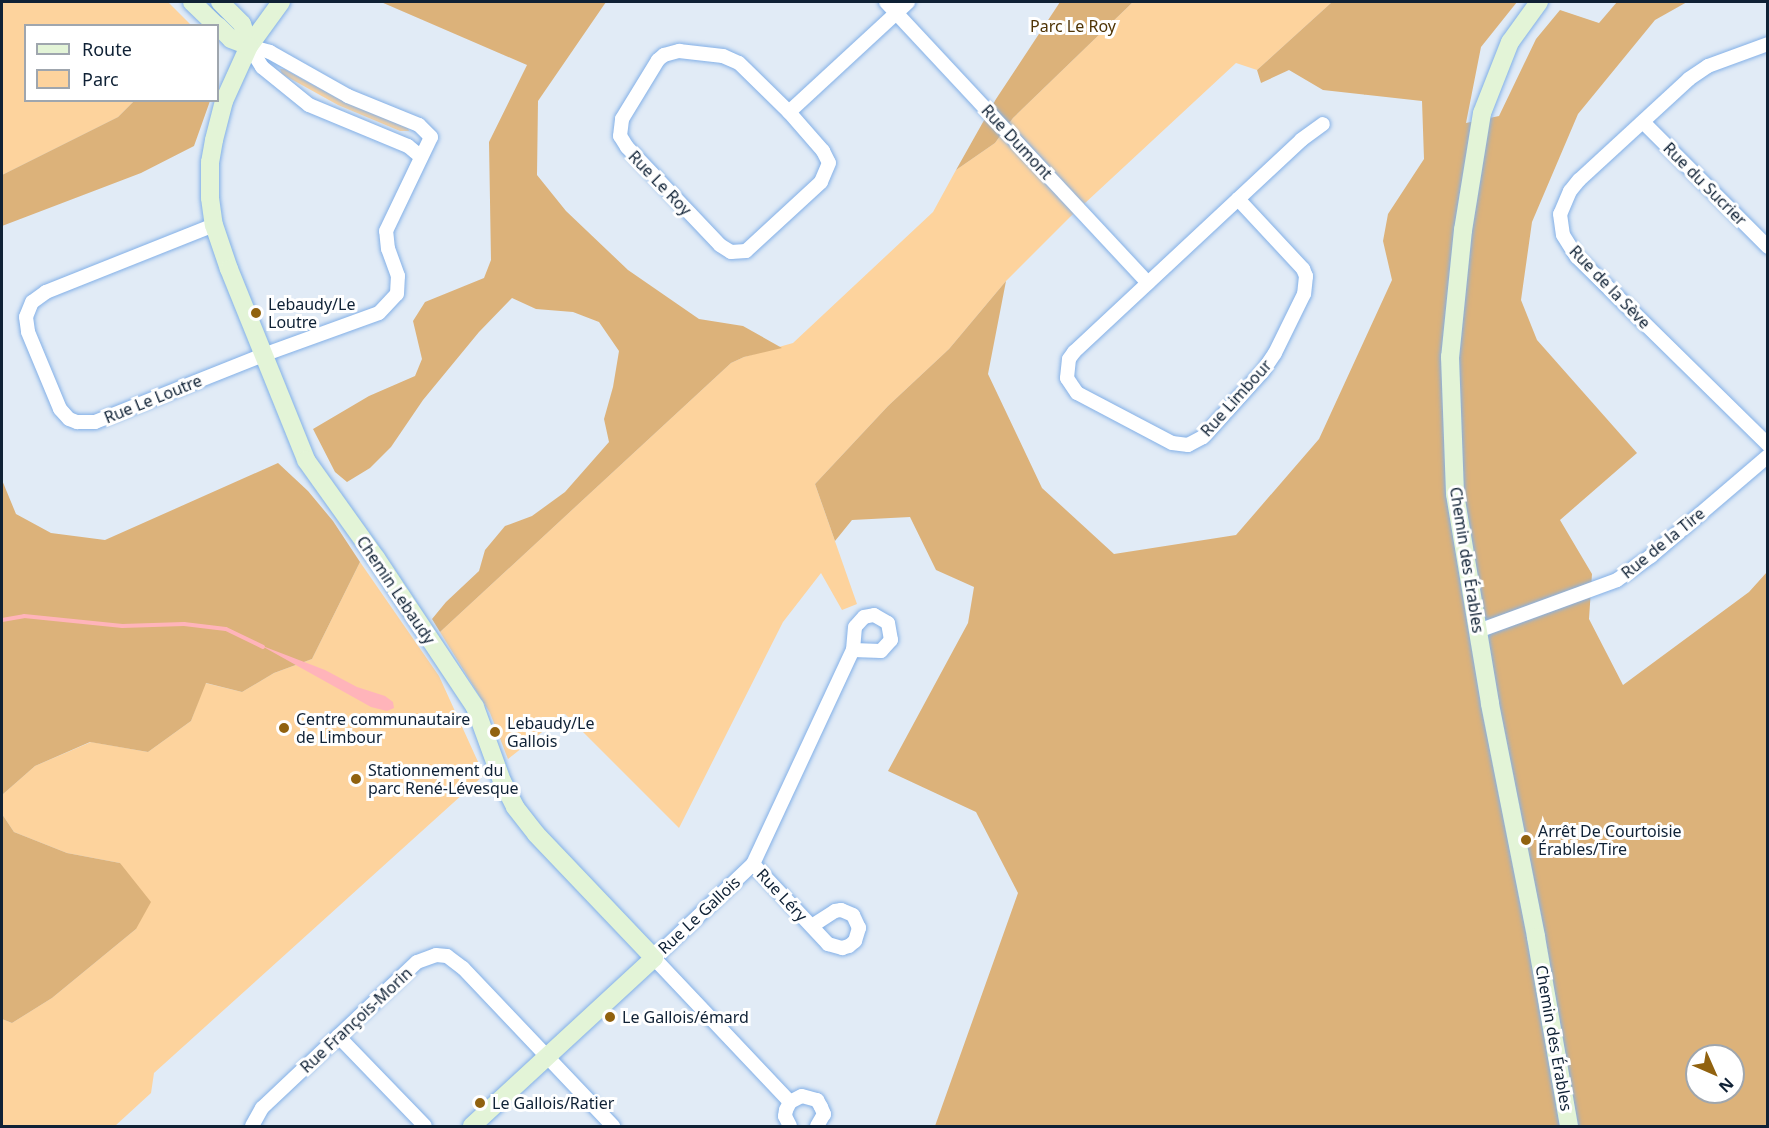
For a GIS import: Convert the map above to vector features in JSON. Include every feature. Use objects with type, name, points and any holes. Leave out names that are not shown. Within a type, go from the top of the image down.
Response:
[{"type":"street","points":[[192,2],[215,24]]},
{"type":"street","points":[[220,2],[242,24],[249,46],[262,68],[309,105],[408,146],[421,157]]},
{"type":"street","name":"Chemin Lebaudy","points":[[281,2],[249,46],[224,101],[214,140],[210,179],[214,225],[263,355],[306,459],[376,558],[475,707],[502,781],[515,807],[536,834],[790,1102]]},
{"type":"street","name":"Rue Dumont","points":[[886,2],[1148,283]]},
{"type":"street","points":[[789,112],[908,2]]},
{"type":"street","name":"Chemin des Érables","points":[[1539,2],[1510,42],[1482,113],[1462,230],[1451,345],[1455,494],[1569,1126]]},
{"type":"street","points":[[219,28],[231,39],[249,46]]},
{"type":"street","name":"Rue de la Sève","points":[[1767,44],[1698,72],[1570,191],[1560,214],[1563,235],[1577,256],[1767,445]]},
{"type":"street","name":"Rue Le Loutre","points":[[214,225],[39,297],[32,302],[26,317],[28,332],[60,409],[69,419],[86,423],[95,422],[263,355],[379,313],[392,302],[399,286],[398,276],[388,249],[386,231],[431,137],[419,125],[348,96],[270,52],[249,46]]},
{"type":"street","name":"Rue Le Roy","points":[[679,51],[731,57],[789,112],[823,151],[829,163],[828,170],[821,182],[751,247],[739,253],[725,250],[704,229],[627,147],[619,128],[622,119],[658,60],[664,55],[679,51]]},
{"type":"street","name":"Rue du Sucrier","points":[[1643,122],[1767,247]]},
{"type":"street","name":"Rue Limbour","points":[[1238,199],[1298,262],[1306,276],[1306,285],[1269,363],[1203,436],[1188,445],[1172,443],[1085,399],[1070,386],[1067,378],[1069,359],[1074,352],[1301,140],[1323,124]]},
{"type":"street","name":"Rue de la Tire","points":[[1478,631],[1602,587],[1623,576],[1767,456]]},
{"type":"street","name":"Rue Le Gallois","points":[[472,1126],[753,864],[853,650]]},
{"type":"street","name":"Rue Léry","points":[[753,864],[812,926]]},
{"type":"street","name":"Rue François-Morin","points":[[252,1126],[262,1108],[417,962],[436,955],[455,961],[613,1126]]},
{"type":"street","points":[[338,1036],[425,1126]]},
{"type":"street","points":[[790,1126],[785,1116],[790,1102],[802,1096],[817,1100],[824,1114],[817,1126]]},
{"type":"green space","points":[[2,2],[168,2],[190,24],[24,24],[24,102],[133,102],[118,117],[2,175]]},
{"type":"green space","points":[[381,2],[606,2],[538,101],[537,175],[566,211],[628,270],[699,319],[743,326],[782,348],[744,357],[731,363],[440,632],[432,619],[446,602],[479,571],[485,550],[505,526],[532,516],[565,492],[609,442],[604,419],[613,387],[619,351],[599,322],[573,312],[536,309],[512,298],[479,332],[423,400],[391,447],[370,468],[347,482],[335,472],[313,429],[369,396],[415,376],[422,359],[413,321],[425,302],[484,278],[491,260],[489,142],[527,65]]},
{"type":"green space","name":"Parc Le Roy","points":[[1060,2],[1133,2],[1013,118],[995,143],[956,170],[996,99]]},
{"type":"green space","points":[[1133,2],[1332,2],[1257,70],[1236,63],[1070,217],[1006,281],[949,349],[888,406],[815,484],[857,604],[842,610],[821,573],[783,622],[679,828],[565,714],[508,759],[490,713],[440,632],[731,363],[793,343],[933,212],[956,170],[995,143],[1013,118]]},
{"type":"green space","points":[[1332,2],[1517,2],[1481,47],[1466,123],[1499,116],[1536,39],[1560,10],[1599,23],[1617,2],[1687,2],[1655,20],[1578,114],[1532,222],[1521,300],[1537,340],[1637,453],[1560,520],[1592,574],[1589,619],[1623,685],[1749,592],[1767,572],[1767,1126],[935,1126],[1018,893],[976,812],[888,771],[968,623],[974,587],[936,570],[910,517],[852,520],[835,541],[815,484],[888,406],[949,349],[1006,281],[988,374],[1042,488],[1114,554],[1236,535],[1319,439],[1392,280],[1383,241],[1388,214],[1424,159],[1422,101],[1323,90],[1289,70],[1261,83],[1257,70]]},
{"type":"green space","points":[[280,69],[284,69],[337,98],[408,128],[409,131],[400,131],[338,105],[282,74]]},
{"type":"green space","points":[[133,102],[210,102],[194,146],[141,173],[2,226],[2,175],[118,117]]},
{"type":"green space","points":[[278,463],[308,491],[333,521],[360,562],[312,659],[274,673],[242,692],[206,683],[191,721],[148,752],[90,742],[35,766],[2,795],[2,480],[16,514],[51,533],[105,540]]},
{"type":"green space","points":[[360,562],[439,676],[484,775],[154,1073],[151,1093],[115,1126],[2,1126],[2,1019],[12,1023],[52,998],[136,929],[120,863],[67,853],[14,832],[2,814],[2,795],[35,766],[91,742],[148,752],[191,721],[205,683],[242,692],[274,673],[312,659]]},
{"type":"green space","points":[[2,814],[14,832],[67,853],[120,863],[151,902],[136,929],[52,998],[12,1023],[2,1019]]},
{"type":"shaded area","points":[[260,645],[325,670],[357,687],[385,696],[393,702],[394,708],[387,711],[371,707]]},
{"type":"waterway","points":[[2,620],[24,616],[122,626],[184,624],[226,629],[263,647]]},
{"type":"place","name":"Lebaudy/Le Loutre","points":[[256,313]]},
{"type":"place","name":"Centre communautaire de Limbour","points":[[284,728]]},
{"type":"place","name":"Lebaudy/Le Gallois","points":[[495,732]]},
{"type":"place","name":"Stationnement du parc René-Lévesque","points":[[356,779]]},
{"type":"place","name":"Arrêt De Courtoisie Érables/Tire","points":[[1526,840]]},
{"type":"place","name":"Le Gallois/émard","points":[[610,1017]]},
{"type":"place","name":"Le Gallois/Ratier","points":[[480,1103]]}]
